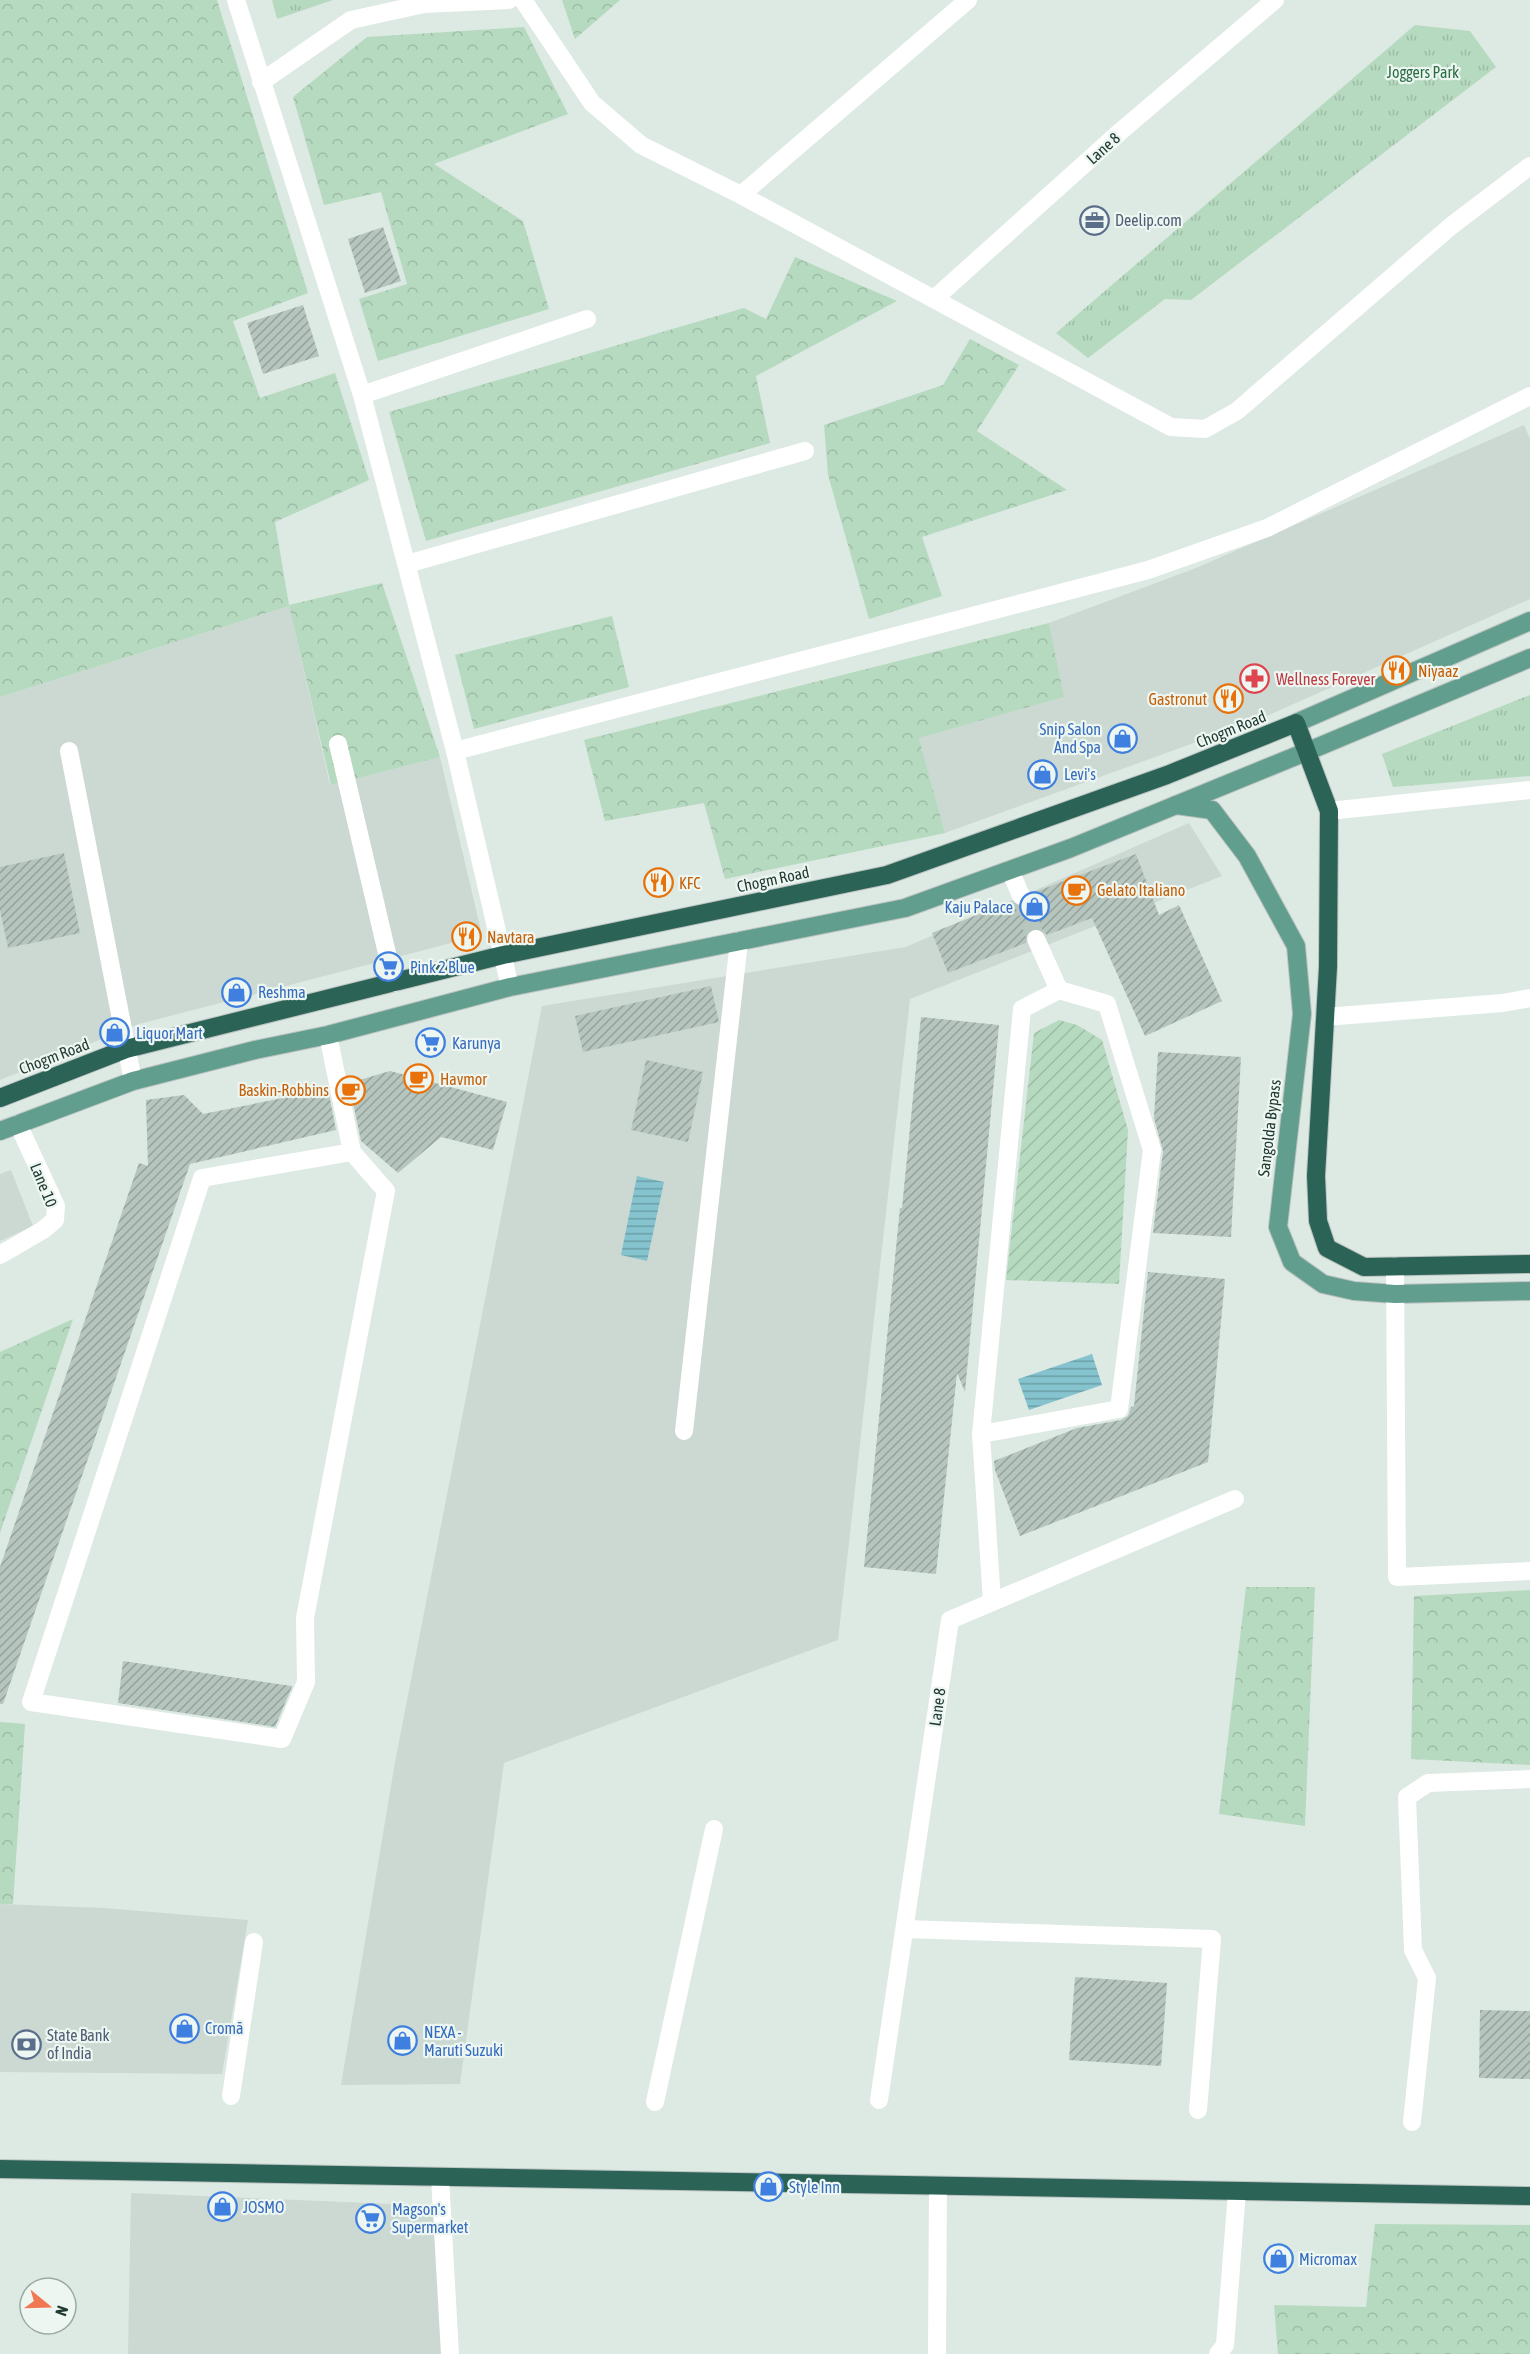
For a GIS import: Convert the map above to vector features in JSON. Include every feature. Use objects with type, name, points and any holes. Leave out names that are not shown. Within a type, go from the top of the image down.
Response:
[{"type":"highway","points":[[1296,723],[1329,811],[1328,967],[1316,1176],[1318,1221],[1327,1248],[1364,1268],[1530,1264]]},
{"type":"highway","name":"Chogm Road","points":[[0,1098],[126,1049],[503,955],[887,875],[1167,775],[1296,723]]},
{"type":"highway","points":[[0,2169],[1530,2196]]},
{"type":"main road","name":"Chogm Road","points":[[1296,723],[1530,621]]},
{"type":"main road","points":[[0,1131],[133,1081],[255,1050],[328,1035],[510,987],[905,908],[1176,805],[1530,658]]},
{"type":"main road","name":"Sangolda Bypass","points":[[1176,805],[1212,810],[1246,856],[1296,946],[1302,1014],[1278,1227],[1292,1262],[1323,1284],[1354,1292],[1395,1294],[1530,1291]]},
{"type":"street","points":[[236,0],[362,394],[455,751],[510,987]]},
{"type":"street","points":[[261,82],[351,20],[424,4],[509,0]]},
{"type":"street","points":[[523,0],[592,104],[641,145],[741,195],[1171,427],[1204,429],[1237,411],[1451,226],[1530,166]]},
{"type":"street","points":[[741,195],[968,0]]},
{"type":"street","name":"Lane 8","points":[[934,298],[1121,131],[1275,0]]},
{"type":"street","points":[[362,394],[587,319]]},
{"type":"street","points":[[455,751],[1148,570],[1268,528],[1530,396]]},
{"type":"street","points":[[407,564],[805,451]]},
{"type":"street","points":[[338,744],[394,983]]},
{"type":"street","points":[[69,751],[133,1081]]},
{"type":"street","points":[[1329,811],[1530,790]]},
{"type":"street","points":[[1010,870],[1021,896]]},
{"type":"street","points":[[1036,939],[1059,990]]},
{"type":"street","points":[[684,1431],[739,941]]},
{"type":"street","points":[[981,1434],[1119,1409],[1152,1150],[1107,1004],[1059,990],[1022,1009],[981,1434],[992,1602]]},
{"type":"street","points":[[1325,1017],[1503,1003],[1530,998]]},
{"type":"street","points":[[328,1035],[352,1152],[386,1191],[305,1618],[306,1682],[282,1739],[31,1702],[202,1178],[352,1152]]},
{"type":"street","name":"Lane 10","points":[[0,1255],[44,1230],[55,1220],[56,1206],[18,1124]]},
{"type":"street","points":[[1395,1266],[1397,1577],[1530,1570]]},
{"type":"street","name":"Lane 8","points":[[879,2100],[950,1620],[1235,1499]]},
{"type":"street","points":[[1412,2122],[1427,1978],[1413,1950],[1407,1797],[1428,1783],[1530,1779]]},
{"type":"street","points":[[655,2102],[714,1829]]},
{"type":"street","points":[[905,1929],[1212,1939],[1198,2110]]},
{"type":"street","points":[[231,2097],[254,1942]]},
{"type":"street","points":[[440,2177],[450,2354]]},
{"type":"street","points":[[937,2354],[938,2186]]},
{"type":"street","points":[[1218,2354],[1225,2345],[1237,2191]]},
{"type":"shaded area","points":[[1524,425],[1530,439],[1530,599],[1260,719],[945,833],[919,738],[1063,697],[1049,623],[1196,568]]},
{"type":"shaded area","points":[[289,606],[330,785],[440,757],[482,935],[139,1024],[0,1080],[0,697]]},
{"type":"shaded area","points":[[1189,823],[1222,876],[910,999],[838,1640],[504,1763],[460,2084],[341,2085],[395,1762],[542,1006],[906,947]]},
{"type":"shaded area","points":[[11,1170],[33,1226],[0,1241],[0,1174]]},
{"type":"shaded area","points":[[0,1904],[104,1908],[248,1920],[222,2074],[0,2072]]},
{"type":"shaded area","points":[[131,2193],[442,2206],[442,2354],[128,2354]]},
{"type":"green space","points":[[0,0],[217,0],[308,293],[233,321],[260,398],[335,373],[369,480],[275,522],[289,605],[382,583],[440,757],[331,785],[289,606],[0,697]]},
{"type":"green space","points":[[272,0],[333,0],[277,19]]},
{"type":"green space","points":[[562,0],[620,0],[575,39]]},
{"type":"green space","name":"Joggers Park","points":[[1415,25],[1470,31],[1496,67],[1191,300],[1165,299],[1088,358],[1056,333]]},
{"type":"green space","points":[[524,27],[568,114],[434,164],[523,221],[549,309],[378,361],[359,299],[407,284],[381,192],[324,205],[293,97],[367,37]]},
{"type":"green space","points":[[795,257],[897,301],[756,376],[770,443],[426,541],[389,412],[744,308],[766,319]]},
{"type":"green space","points":[[970,339],[1019,365],[977,431],[1067,490],[922,537],[942,596],[869,619],[828,475],[824,425],[943,385]]},
{"type":"green space","points":[[612,616],[629,687],[474,729],[455,655]]},
{"type":"green space","points":[[1049,623],[1064,697],[919,738],[945,833],[725,879],[704,803],[605,821],[584,740]]},
{"type":"green space","points":[[1530,695],[1530,776],[1393,787],[1382,754]]},
{"type":"green space","points":[[1059,1020],[1077,1025],[1102,1040],[1128,1130],[1119,1284],[1006,1280],[1034,1033]]},
{"type":"green space","points":[[73,1319],[0,1533],[0,1352]]},
{"type":"green space","points":[[1246,1587],[1315,1587],[1305,1826],[1219,1814]]},
{"type":"green space","points":[[1530,1590],[1530,1765],[1411,1759],[1414,1596]]},
{"type":"green space","points":[[0,1722],[25,1724],[13,1904],[0,1904]]},
{"type":"green space","points":[[1375,2224],[1530,2225],[1530,2354],[1278,2354],[1274,2305],[1366,2307]]},
{"type":"water","points":[[637,1176],[664,1182],[647,1261],[621,1255]]},
{"type":"water","points":[[1092,1354],[1102,1385],[1029,1410],[1018,1379]]},
{"type":"building","points":[[383,227],[401,281],[365,293],[348,239]]},
{"type":"building","points":[[303,305],[319,356],[263,374],[247,323]]},
{"type":"building","points":[[64,853],[80,933],[8,948],[0,910],[0,867]]},
{"type":"building","points":[[1136,854],[1159,915],[1179,905],[1222,1001],[1145,1036],[1092,918],[1047,935],[1042,930],[1032,929],[1027,933],[1026,943],[948,973],[932,933],[1011,901],[1015,905],[1025,907],[1030,902],[1032,893]]},
{"type":"building","points":[[711,986],[719,1022],[583,1052],[575,1016]]},
{"type":"building","points":[[921,1017],[999,1025],[965,1392],[957,1373],[936,1574],[864,1567]]},
{"type":"building","points":[[1158,1052],[1241,1057],[1231,1237],[1153,1233],[1163,1151],[1154,1118]]},
{"type":"building","points":[[646,1060],[703,1072],[688,1142],[631,1130]]},
{"type":"building","points":[[390,1071],[507,1102],[493,1150],[441,1137],[398,1173],[361,1141],[349,1083]]},
{"type":"building","points":[[328,1089],[336,1130],[190,1164],[3,1704],[0,1704],[0,1567],[139,1163],[148,1166],[146,1100],[184,1095],[203,1114]]},
{"type":"building","points":[[1148,1272],[1225,1279],[1208,1462],[1020,1536],[995,1470],[994,1461],[1077,1428],[1121,1420],[1128,1416],[1131,1407],[1134,1406]]},
{"type":"building","points":[[123,1661],[292,1687],[275,1727],[118,1703]]},
{"type":"building","points":[[1075,1977],[1167,1983],[1161,2066],[1069,2060]]},
{"type":"building","points":[[1480,2010],[1530,2011],[1530,2079],[1479,2078]]},
{"type":"tunnel","points":[[1021,896],[1036,939]]},
{"type":"place","name":"Deelip.com","points":[[1094,220]]},
{"type":"place","name":"Niyaaz","points":[[1397,671]]},
{"type":"place","name":"Wellness Forever","points":[[1255,679]]},
{"type":"place","name":"Gastronut","points":[[1228,699]]},
{"type":"place","name":"Snip Salon And Spa","points":[[1122,738]]},
{"type":"place","name":"Levi's","points":[[1043,774]]},
{"type":"place","name":"KFC","points":[[658,883]]},
{"type":"place","name":"Gelato Italiano","points":[[1076,890]]},
{"type":"place","name":"Kaju Palace","points":[[1034,907]]},
{"type":"place","name":"Navtara","points":[[466,937]]},
{"type":"place","name":"Pink 2 Blue","points":[[389,967]]},
{"type":"place","name":"Reshma","points":[[237,992]]},
{"type":"place","name":"Liquor Mart","points":[[115,1033]]},
{"type":"place","name":"Karunya","points":[[431,1043]]},
{"type":"place","name":"Havmor","points":[[419,1079]]},
{"type":"place","name":"Baskin-Robbins","points":[[350,1090]]},
{"type":"place","name":"Cromā","points":[[184,2028]]},
{"type":"place","name":"NEXA - Maruti Suzuki","points":[[403,2041]]},
{"type":"place","name":"State Bank of India","points":[[26,2044]]},
{"type":"place","name":"Style Inn","points":[[768,2187]]},
{"type":"place","name":"JOSMO","points":[[222,2207]]},
{"type":"place","name":"Magson's Supermarket","points":[[371,2218]]},
{"type":"place","name":"Micromax","points":[[1278,2259]]}]
